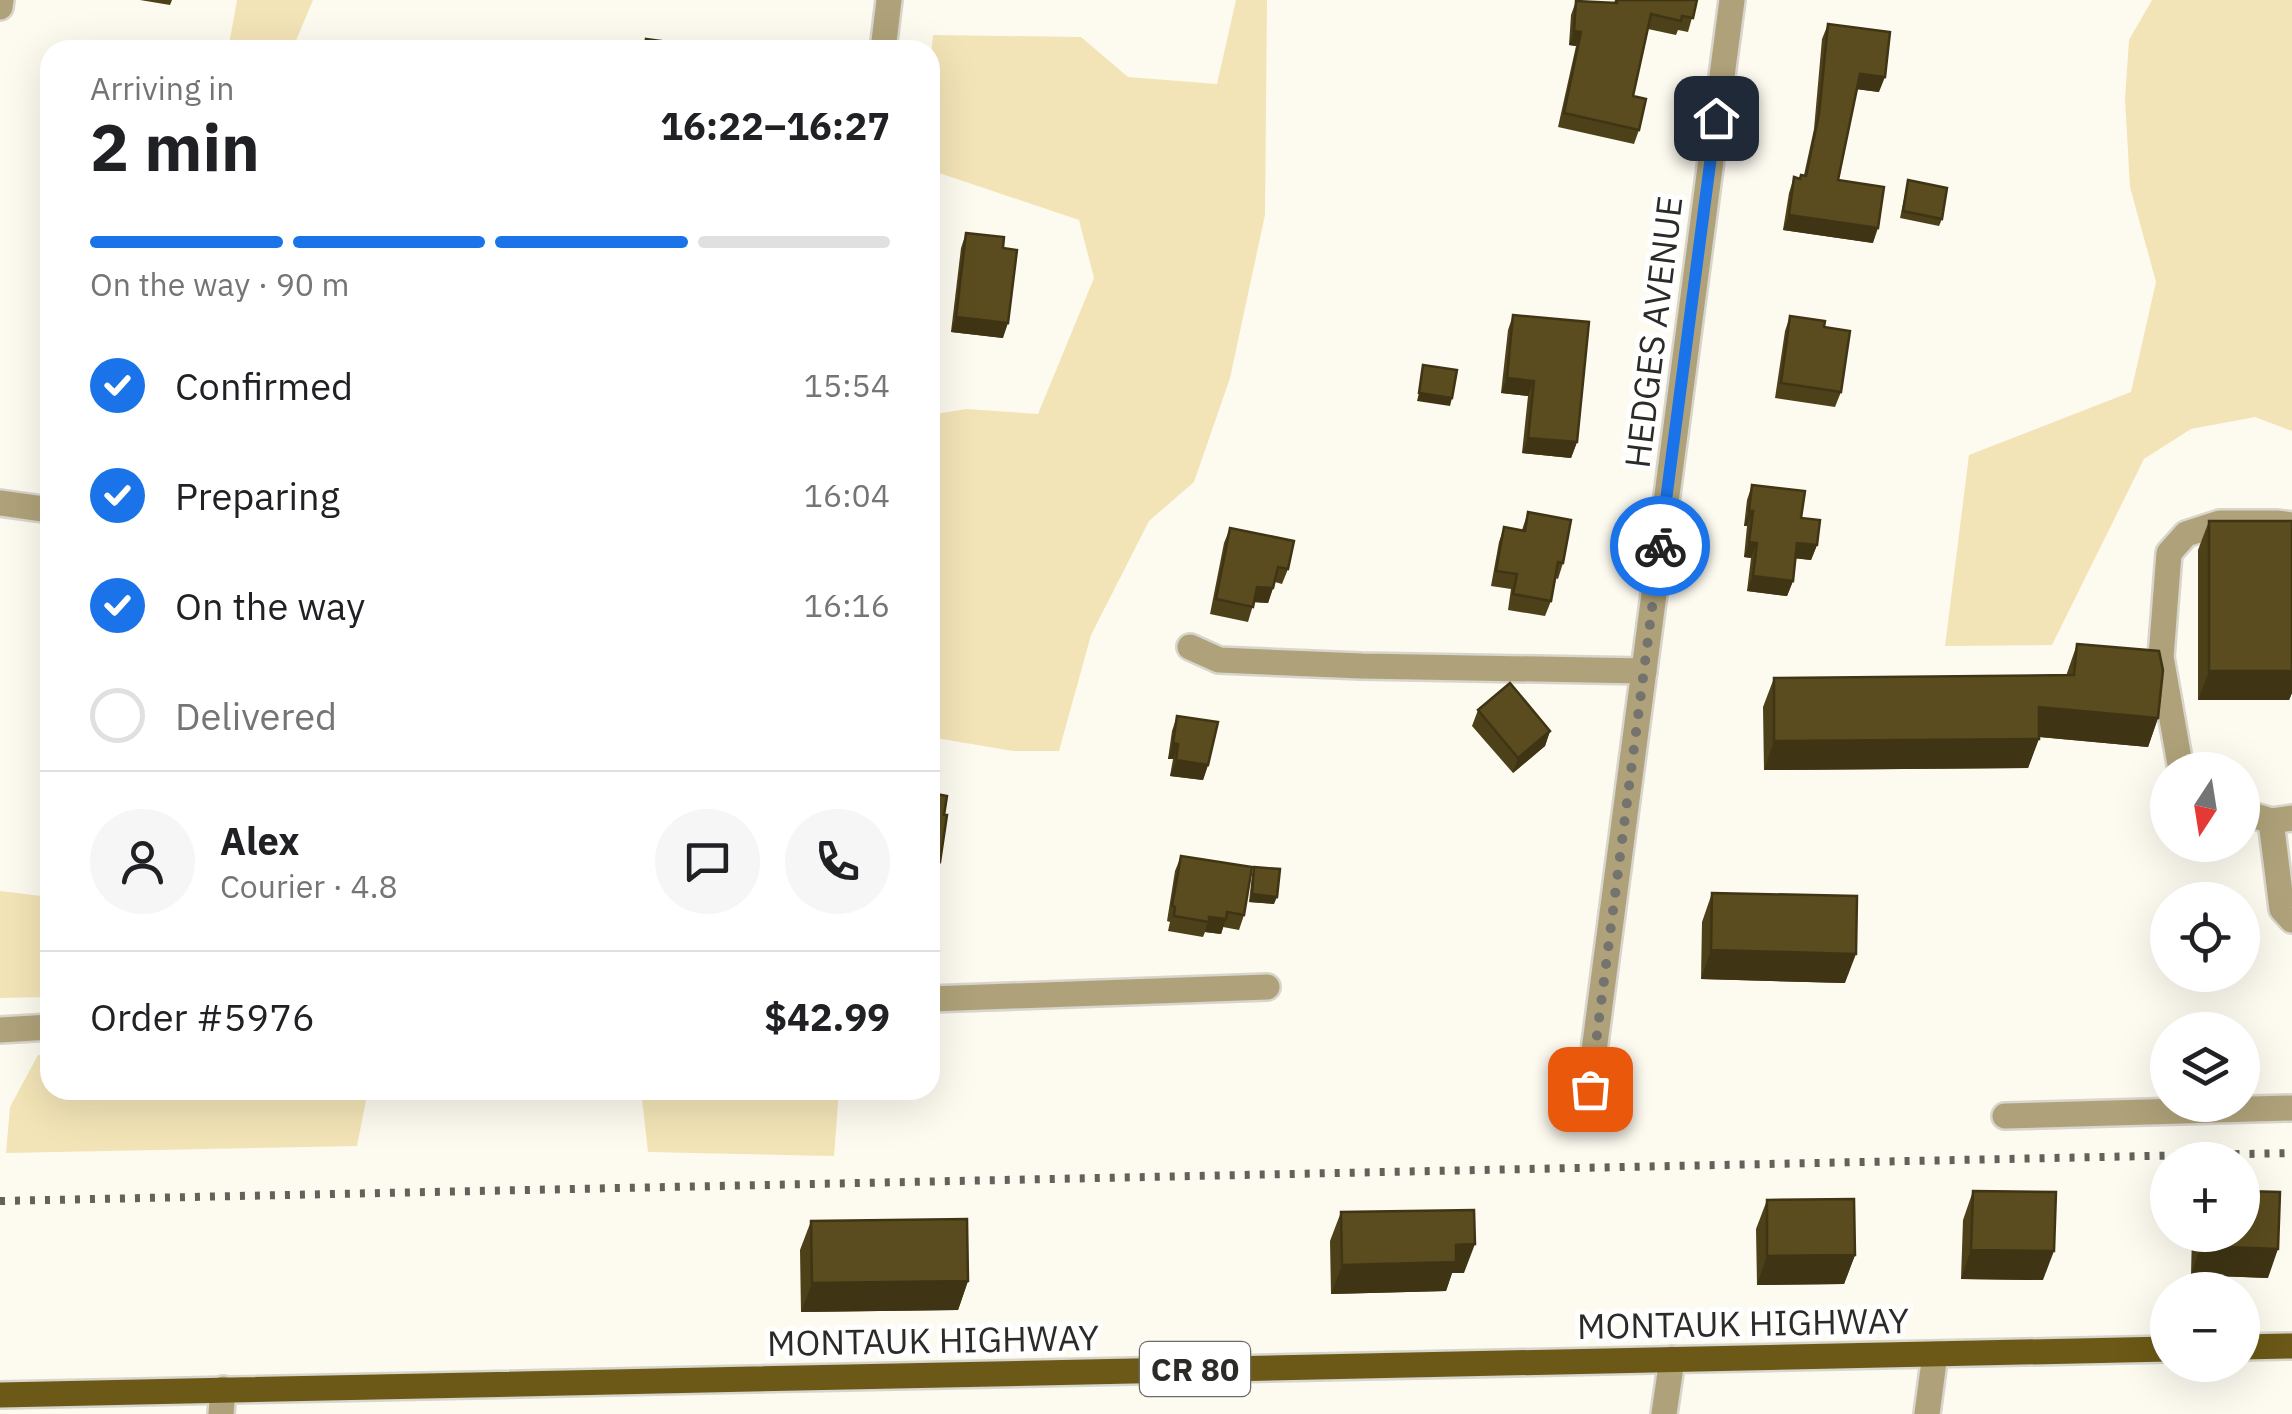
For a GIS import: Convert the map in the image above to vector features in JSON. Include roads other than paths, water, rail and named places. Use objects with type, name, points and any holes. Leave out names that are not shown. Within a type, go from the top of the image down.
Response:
[{"type":"main road","points":[[2260,1347],[2292,1346]]},
{"type":"main road","name":"MONTAUK HIGHWAY","points":[[0,1395],[222,1402],[1672,1359],[2150,1349]]},
{"type":"street","points":[[884,40],[889,0]]},
{"type":"street","name":"HEDGES AVENUE","points":[[1590,1089],[1732,0]]},
{"type":"street","points":[[0,503],[40,509]]},
{"type":"street","points":[[2178,752],[2161,657],[2169,553],[2186,534],[2220,522],[2292,525]]},
{"type":"street","points":[[1190,646],[1219,660],[1644,671]]},
{"type":"street","points":[[2282,819],[2282,909],[2292,920]]},
{"type":"street","points":[[940,999],[1268,987]]},
{"type":"street","points":[[0,1030],[40,1028]]},
{"type":"street","points":[[2005,1116],[2292,1108]]},
{"type":"street","points":[[1927,1414],[1935,1354]]},
{"type":"street","points":[[1664,1414],[1672,1359]]},
{"type":"railway","points":[[0,1201],[2292,1153]]}]
